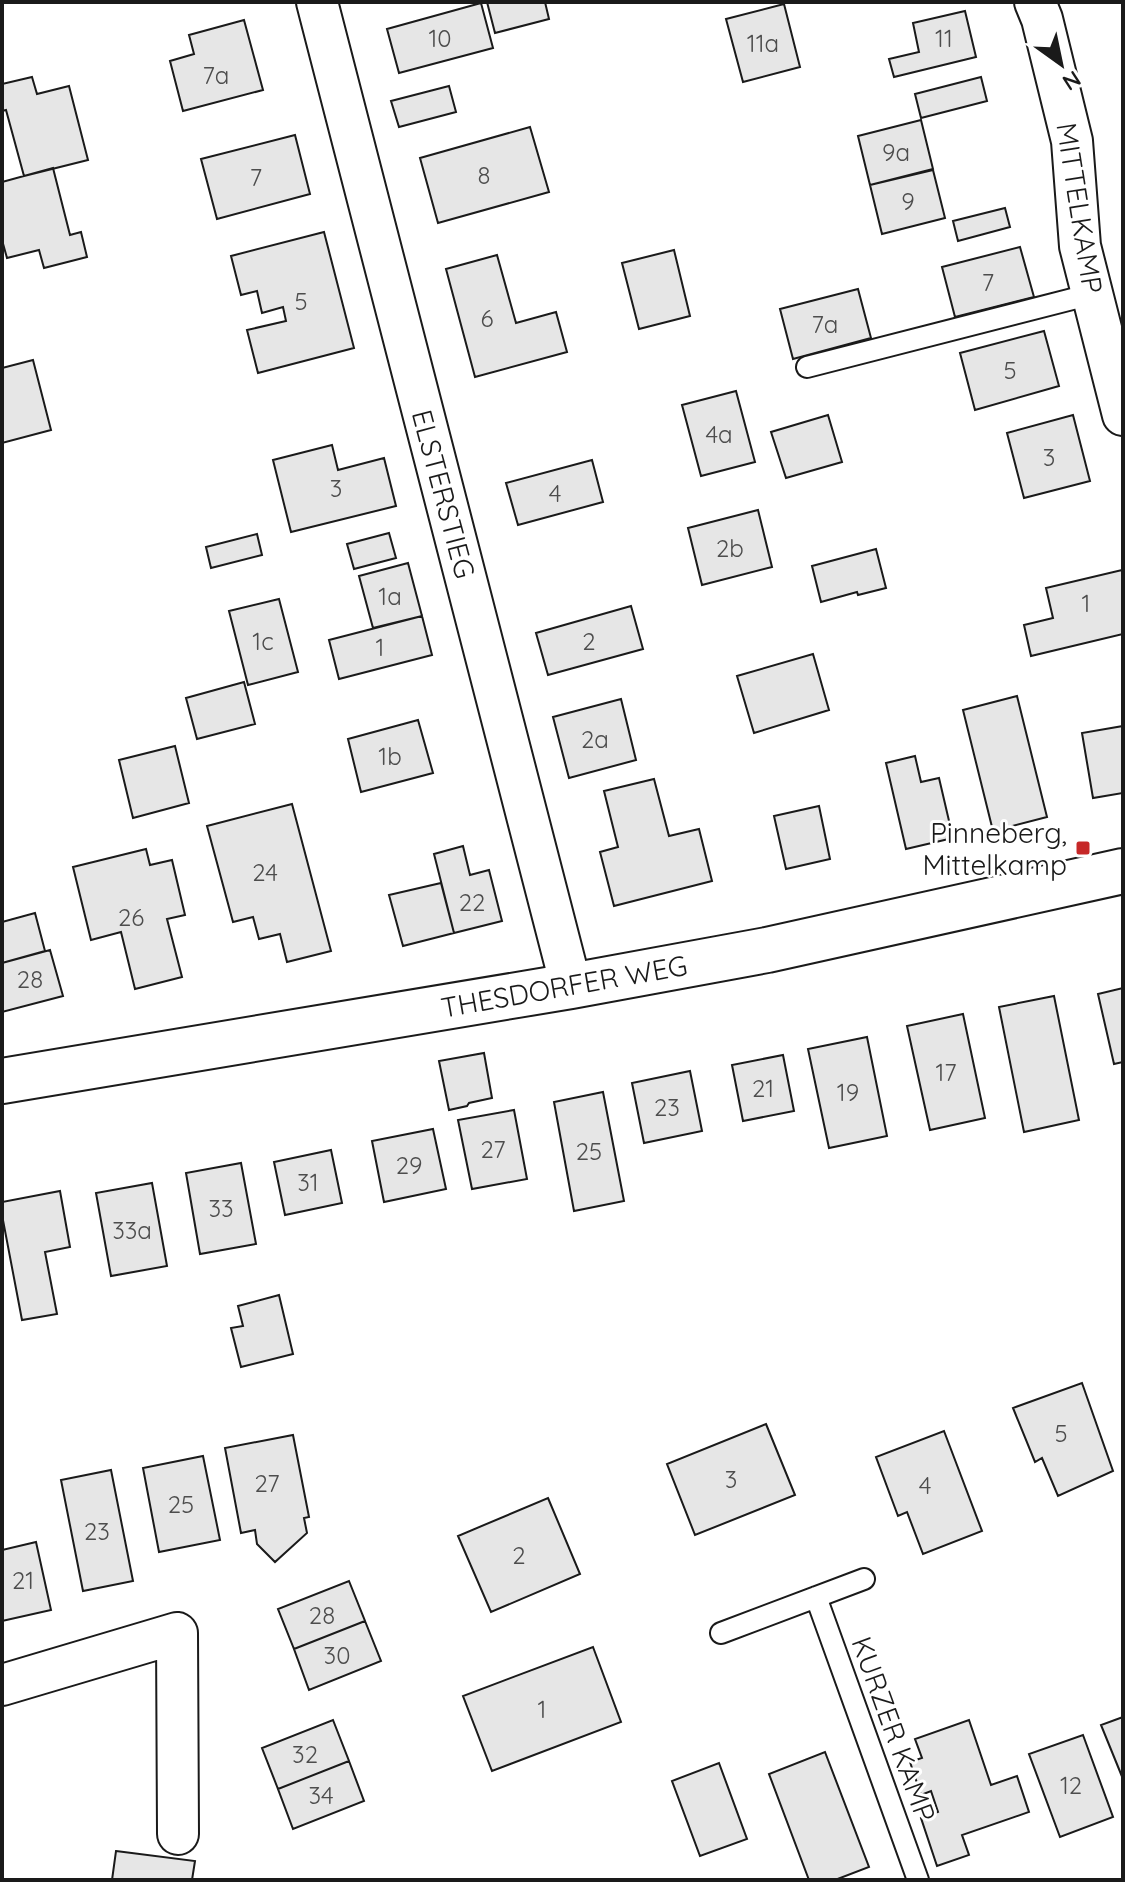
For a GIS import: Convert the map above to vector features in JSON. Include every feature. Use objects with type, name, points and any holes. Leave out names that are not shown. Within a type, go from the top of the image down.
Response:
[{"type":"street","name":"ELSTERSTIEG","points":[[317,2],[571,986]]},
{"type":"street","name":"MITTELKAMP","points":[[1035,2],[1072,141],[1080,246],[1123,415]]},
{"type":"street","name":"THESDORFER WEG","points":[[2,1081],[571,986],[767,950],[1123,871]]},
{"type":"street","points":[[2,1685],[177,1633],[178,1834]]},
{"type":"lane","points":[[807,367],[1092,294]]},
{"type":"lane","points":[[721,1633],[864,1579]]},
{"type":"lane","name":"KURZER KAMP","points":[[816,1597],[918,1880]]},
{"type":"building","points":[[487,2],[545,2],[549,19],[495,33]]},
{"type":"building","points":[[481,3],[493,48],[399,73],[387,29]]},
{"type":"building","points":[[784,4],[800,67],[743,82],[726,19]]},
{"type":"building","points":[[965,11],[976,57],[894,77],[889,59],[919,52],[913,23]]},
{"type":"building","points":[[244,20],[263,90],[183,111],[170,61],[194,54],[189,35]]},
{"type":"building","points":[[32,77],[37,94],[69,86],[88,160],[24,176],[6,110],[2,111],[2,84]]},
{"type":"building","points":[[981,77],[987,101],[921,118],[915,94]]},
{"type":"building","points":[[449,86],[456,112],[399,127],[391,101]]},
{"type":"building","points":[[921,120],[933,169],[870,185],[858,136]]},
{"type":"building","points":[[530,127],[549,192],[438,223],[420,158]]},
{"type":"building","points":[[295,135],[310,194],[217,219],[201,159]]},
{"type":"building","points":[[53,168],[70,235],[81,232],[87,257],[44,268],[39,250],[7,258],[2,240],[2,182]]},
{"type":"building","points":[[933,170],[945,218],[882,234],[870,185]]},
{"type":"building","points":[[1005,208],[1010,227],[958,241],[953,221]]},
{"type":"building","points":[[324,232],[354,348],[258,373],[247,330],[286,321],[283,307],[262,313],[257,291],[241,295],[231,256]]},
{"type":"building","points":[[1020,247],[1034,297],[955,317],[942,267]]},
{"type":"building","points":[[674,250],[690,316],[639,329],[622,263]]},
{"type":"building","points":[[497,255],[516,323],[556,312],[567,352],[475,377],[446,269]]},
{"type":"building","points":[[858,289],[871,338],[793,359],[780,309]]},
{"type":"building","points":[[1044,331],[1059,386],[975,410],[960,353]]},
{"type":"building","points":[[33,360],[51,430],[2,443],[2,368]]},
{"type":"building","points":[[736,391],[755,462],[701,476],[682,405]]},
{"type":"building","points":[[828,415],[842,462],[786,478],[771,432]]},
{"type":"building","points":[[1073,415],[1090,481],[1024,498],[1007,433]]},
{"type":"building","points":[[332,445],[338,470],[384,458],[396,506],[291,532],[273,460]]},
{"type":"building","points":[[592,460],[603,502],[518,525],[506,483]]},
{"type":"building","points":[[758,510],[772,567],[702,585],[688,528]]},
{"type":"building","points":[[389,533],[396,558],[354,569],[347,544]]},
{"type":"building","points":[[257,534],[262,555],[211,568],[206,547]]},
{"type":"building","points":[[876,549],[886,588],[821,602],[812,566]]},
{"type":"building","points":[[408,563],[422,616],[373,628],[359,576]]},
{"type":"building","points":[[1122,570],[1123,634],[1031,656],[1024,625],[1053,618],[1046,588]]},
{"type":"building","points":[[279,599],[298,672],[248,685],[229,611]]},
{"type":"building","points":[[631,606],[643,649],[548,675],[536,633]]},
{"type":"building","points":[[422,616],[432,655],[339,679],[329,640]]},
{"type":"building","points":[[813,654],[829,710],[754,733],[737,676]]},
{"type":"building","points":[[244,682],[255,724],[197,739],[186,698]]},
{"type":"building","points":[[1017,696],[1047,817],[993,831],[963,710]]},
{"type":"building","points":[[621,699],[636,760],[569,778],[553,717]]},
{"type":"building","points":[[418,720],[433,773],[361,792],[348,739]]},
{"type":"building","points":[[1123,726],[1123,793],[1093,798],[1082,733]]},
{"type":"building","points":[[175,746],[189,803],[133,818],[119,760]]},
{"type":"building","points":[[915,756],[921,782],[939,778],[953,838],[906,849],[886,763]]},
{"type":"building","points":[[654,779],[669,836],[699,829],[712,881],[614,906],[600,852],[618,847],[604,791]]},
{"type":"building","points":[[292,804],[331,951],[287,962],[280,934],[259,939],[253,917],[233,922],[207,826]]},
{"type":"building","points":[[819,806],[830,859],[786,869],[774,816]]},
{"type":"building","points":[[463,846],[470,875],[489,870],[502,921],[454,933],[434,854]]},
{"type":"building","points":[[146,849],[150,865],[172,860],[185,915],[167,919],[182,977],[135,989],[121,932],[91,940],[73,867]]},
{"type":"building","points":[[441,883],[454,933],[403,946],[389,895]]},
{"type":"building","points":[[35,913],[45,951],[2,963],[2,922]]},
{"type":"building","points":[[50,950],[63,996],[2,1012],[2,963]]},
{"type":"building","points":[[1123,988],[1123,1062],[1114,1064],[1098,994]]},
{"type":"building","points":[[1054,996],[1079,1120],[1024,1132],[999,1007]]},
{"type":"building","points":[[963,1014],[985,1118],[930,1130],[907,1026]]},
{"type":"building","points":[[867,1037],[887,1136],[829,1148],[808,1049]]},
{"type":"building","points":[[484,1053],[492,1098],[449,1110],[439,1061]]},
{"type":"building","points":[[783,1055],[794,1111],[743,1121],[732,1065]]},
{"type":"building","points":[[690,1071],[702,1131],[644,1143],[632,1083]]},
{"type":"building","points":[[603,1092],[624,1201],[574,1211],[554,1102]]},
{"type":"building","points":[[514,1110],[527,1179],[472,1189],[458,1120]]},
{"type":"building","points":[[433,1129],[446,1189],[384,1202],[372,1141]]},
{"type":"building","points":[[331,1150],[342,1203],[285,1215],[274,1162]]},
{"type":"building","points":[[241,1163],[256,1244],[200,1254],[186,1173]]},
{"type":"building","points":[[152,1183],[167,1266],[111,1276],[96,1193]]},
{"type":"building","points":[[60,1191],[70,1247],[45,1252],[57,1314],[22,1320],[2,1202]]},
{"type":"building","points":[[279,1295],[293,1354],[241,1367],[231,1328],[243,1326],[238,1306]]},
{"type":"building","points":[[1082,1383],[1113,1471],[1058,1496],[1042,1458],[1035,1462],[1013,1408]]},
{"type":"building","points":[[766,1424],[795,1495],[695,1535],[667,1464]]},
{"type":"building","points":[[944,1431],[982,1531],[923,1554],[907,1512],[898,1516],[876,1457]]},
{"type":"building","points":[[293,1435],[309,1517],[304,1518],[307,1533],[275,1562],[257,1544],[255,1530],[241,1533],[225,1448]]},
{"type":"building","points":[[203,1456],[220,1540],[159,1552],[143,1468]]},
{"type":"building","points":[[111,1470],[133,1581],[83,1591],[61,1480]]},
{"type":"building","points":[[548,1498],[580,1574],[491,1612],[458,1536]]},
{"type":"building","points":[[36,1542],[51,1610],[2,1621],[2,1550]]},
{"type":"building","points":[[349,1581],[365,1621],[294,1649],[278,1609]]},
{"type":"building","points":[[365,1621],[381,1661],[309,1690],[294,1649]]},
{"type":"building","points":[[593,1647],[621,1722],[492,1771],[463,1696]]},
{"type":"building","points":[[1123,1717],[1123,1779],[1101,1725]]},
{"type":"building","points":[[333,1720],[349,1761],[278,1789],[262,1748]]},
{"type":"building","points":[[969,1720],[991,1785],[1017,1776],[1029,1812],[962,1835],[969,1855],[937,1866],[921,1818],[938,1812],[931,1791],[921,1795],[910,1762],[922,1758],[915,1739]]},
{"type":"building","points":[[1083,1735],[1113,1817],[1060,1837],[1029,1754]]},
{"type":"building","points":[[825,1752],[869,1867],[835,1880],[809,1880],[769,1774]]},
{"type":"building","points":[[349,1761],[364,1801],[293,1829],[278,1789]]},
{"type":"building","points":[[719,1763],[747,1839],[700,1856],[672,1781]]},
{"type":"building","points":[[116,1851],[195,1861],[192,1880],[112,1880]]},
{"type":"place","name":"Pinneberg, Mittelkamp","points":[[1083,848]]}]
